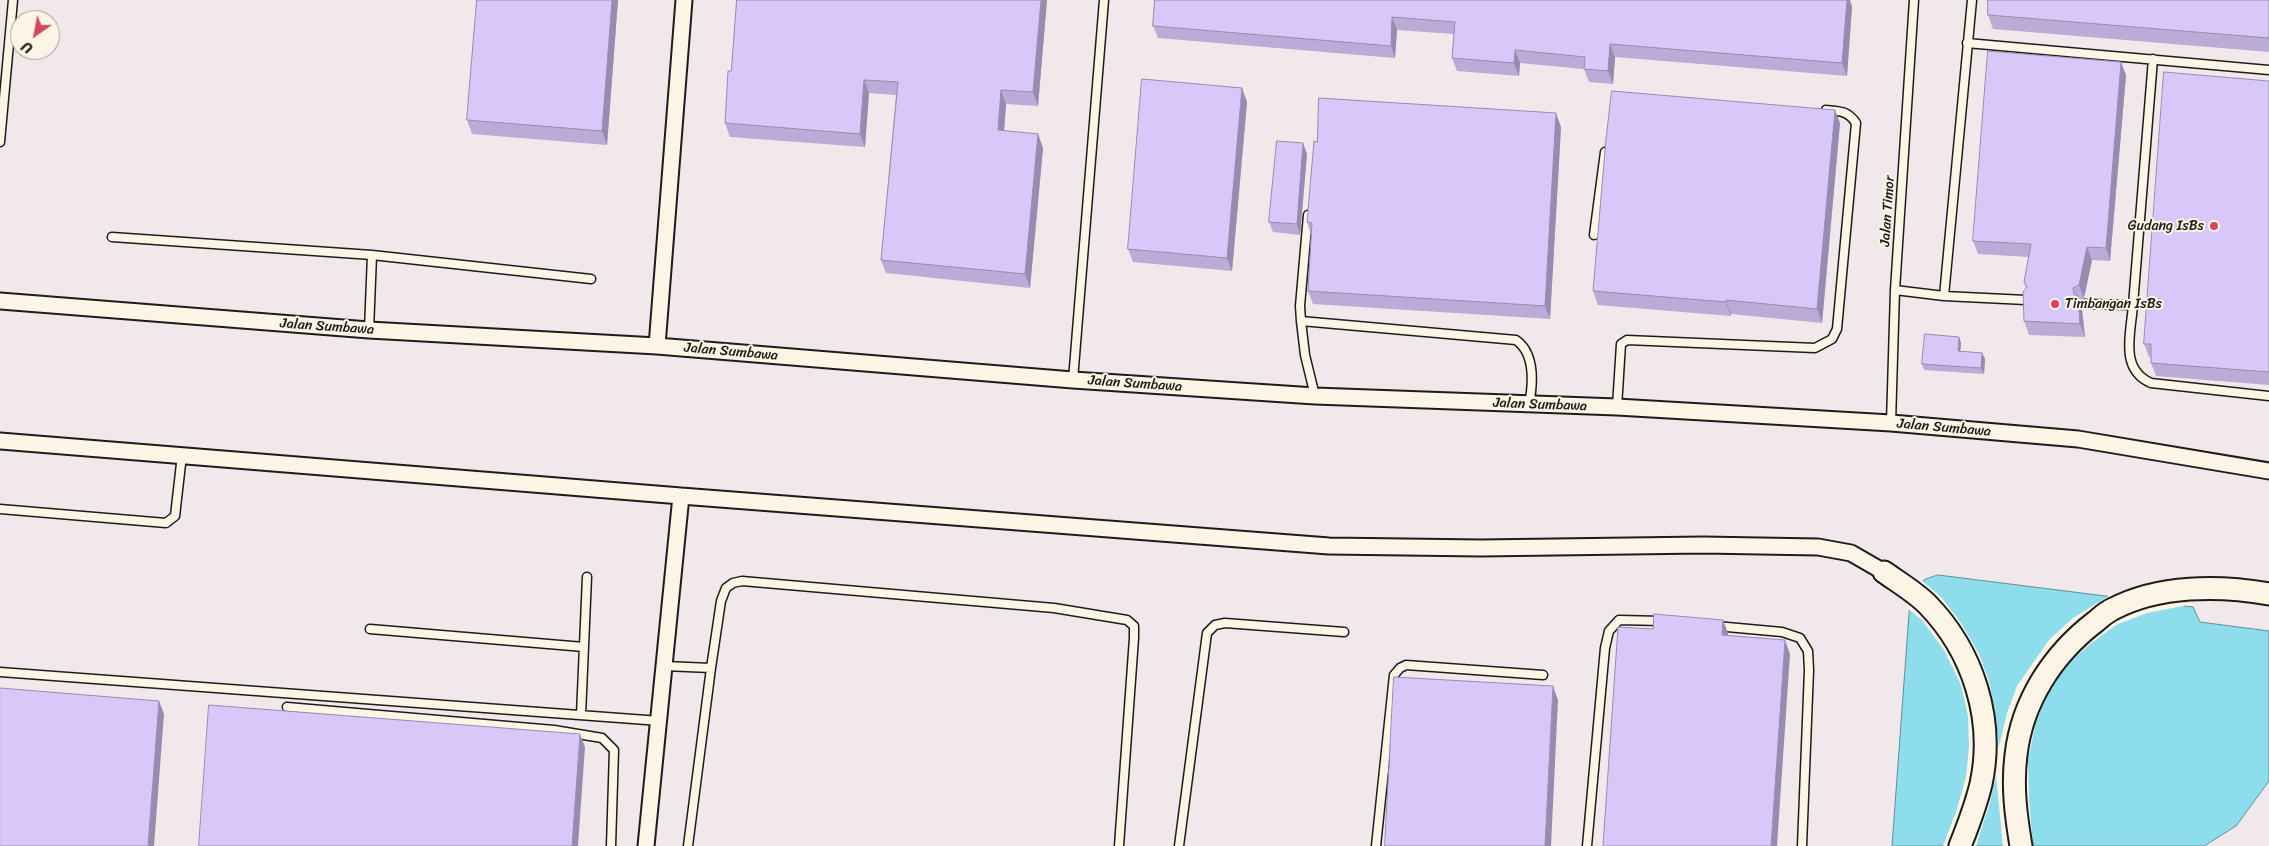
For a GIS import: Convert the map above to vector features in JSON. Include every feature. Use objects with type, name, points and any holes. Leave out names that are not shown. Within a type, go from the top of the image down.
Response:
[{"type":"main road","points":[[1884,572],[1926,604],[1955,640],[1973,674],[1980,700],[1985,744],[1981,784],[1960,846]]},
{"type":"main road","points":[[2021,846],[2014,806],[2016,756],[2025,712],[2046,672],[2075,637],[2112,609],[2158,593],[2203,588],[2246,590],[2269,594]]},
{"type":"street","points":[[657,346],[684,0]]},
{"type":"street","name":"Jalan Sumbawa","points":[[0,301],[368,330],[657,346],[1073,380],[1315,396],[1617,400],[2078,439],[2269,470]]},
{"type":"street","points":[[0,441],[1329,546],[1481,548],[1703,545],[1818,546],[1851,553],[1884,572]]},
{"type":"street","points":[[646,846],[681,496]]},
{"type":"lane","points":[[0,142],[13,0]]},
{"type":"lane","points":[[1073,380],[1104,0]]},
{"type":"lane","name":"Jalan Timor","points":[[1891,423],[1895,290],[1914,0]]},
{"type":"lane","points":[[1944,296],[1972,0]]},
{"type":"lane","points":[[1967,44],[2269,70]]},
{"type":"lane","points":[[2153,59],[2129,355],[2134,370],[2140,379],[2151,383],[2269,396]]},
{"type":"lane","points":[[1617,400],[1621,344],[1627,340],[1815,348],[1832,338],[1837,329],[1856,123],[1851,116],[1844,112],[1814,109]]},
{"type":"lane","points":[[1594,235],[1607,139]]},
{"type":"lane","points":[[1308,210],[1300,306],[1305,355],[1315,396]]},
{"type":"lane","points":[[112,237],[372,255],[591,279]]},
{"type":"lane","points":[[368,330],[372,255]]},
{"type":"lane","points":[[1895,290],[1944,296],[2026,300]]},
{"type":"lane","points":[[2083,304],[2133,305]]},
{"type":"lane","points":[[1301,320],[1516,340],[1526,350],[1531,364],[1530,398]]},
{"type":"lane","points":[[0,509],[166,523],[175,516],[182,455]]},
{"type":"lane","points":[[581,715],[587,578]]},
{"type":"lane","points":[[688,846],[710,668],[721,601],[726,588],[733,583],[742,581],[1054,608],[1127,620],[1134,626],[1134,638],[1119,846]]},
{"type":"lane","points":[[1587,846],[1605,648],[1609,631],[1619,620],[1636,619],[1675,622]]},
{"type":"lane","points":[[1179,846],[1207,633],[1215,625],[1225,623],[1344,632]]},
{"type":"lane","points":[[1704,625],[1782,632],[1800,638],[1808,651],[1809,670],[1802,846]]},
{"type":"lane","points":[[370,629],[584,647]]},
{"type":"lane","points":[[1376,846],[1394,676],[1400,668],[1406,665],[1542,675]]},
{"type":"lane","points":[[664,666],[710,668]]},
{"type":"lane","points":[[0,672],[660,721]]},
{"type":"lane","points":[[287,707],[554,730],[602,738],[614,750],[611,846]]},
{"type":"shaded area","points":[[0,0],[2269,0],[2269,846],[0,846]]},
{"type":"water","points":[[1938,575],[2193,607],[2200,622],[2269,631],[2269,781],[2236,826],[2204,846],[1892,846],[1910,600],[1924,580]]},
{"type":"pier","points":[[1921,580],[1941,597],[1961,623],[1979,654],[1989,681],[1995,710],[1999,747],[2007,713],[2017,686],[2049,640],[2073,618],[2112,594],[2193,604],[2147,613],[2116,625],[2090,644],[2069,663],[2048,693],[2036,722],[2028,760],[2033,846],[2003,846],[1996,775],[1990,803],[1976,846],[1943,846],[1956,812],[1966,777],[1969,746],[1968,716],[1961,685],[1944,650],[1922,620],[1907,608],[1907,599]]},
{"type":"building","points":[[477,0],[612,0],[602,131],[467,120]]},
{"type":"building","points":[[737,0],[1041,0],[1033,92],[1001,90],[998,130],[1038,134],[1025,274],[881,260],[898,82],[864,80],[860,134],[725,123],[728,71],[731,71]]},
{"type":"building","points":[[1155,0],[1847,0],[1842,63],[1610,44],[1608,71],[1584,69],[1585,57],[1515,50],[1514,63],[1452,58],[1455,22],[1392,17],[1391,46],[1153,26]]},
{"type":"building","points":[[1988,0],[2269,0],[2269,38],[1988,15]]},
{"type":"building","name":"Gudang IsBs","points":[[1988,51],[2121,62],[2106,248],[2087,247],[2079,285],[2073,288],[2074,294],[2078,296],[2080,324],[2024,321],[2023,292],[2027,287],[2024,282],[2031,244],[1973,241]]},
{"type":"building","name":"Gudang IsBs","points":[[2164,72],[2269,81],[2269,372],[2151,363],[2151,344],[2144,344]]},
{"type":"building","points":[[1142,79],[1242,88],[1227,258],[1128,249]]},
{"type":"building","points":[[1612,91],[1835,110],[1817,309],[1726,300],[1726,302],[1593,291]]},
{"type":"building","points":[[1319,98],[1556,113],[1545,306],[1308,291],[1312,223],[1307,222],[1314,141],[1317,142]]},
{"type":"building","points":[[1277,141],[1303,143],[1297,224],[1269,222]]},
{"type":"building","points":[[1925,334],[1959,337],[1958,351],[1982,353],[1981,368],[1922,364]]},
{"type":"building","points":[[1654,614],[1723,620],[1722,635],[1785,640],[1771,846],[1603,846],[1618,627],[1653,629]]},
{"type":"building","points":[[1394,677],[1553,686],[1545,846],[1385,846]]},
{"type":"building","points":[[0,688],[159,701],[148,846],[0,846]]},
{"type":"building","points":[[209,705],[580,734],[572,846],[199,846]]},
{"type":"place","name":"Gudang IsBs","points":[[2214,226]]},
{"type":"place","name":"Timbangan IsBs","points":[[2055,304]]}]
